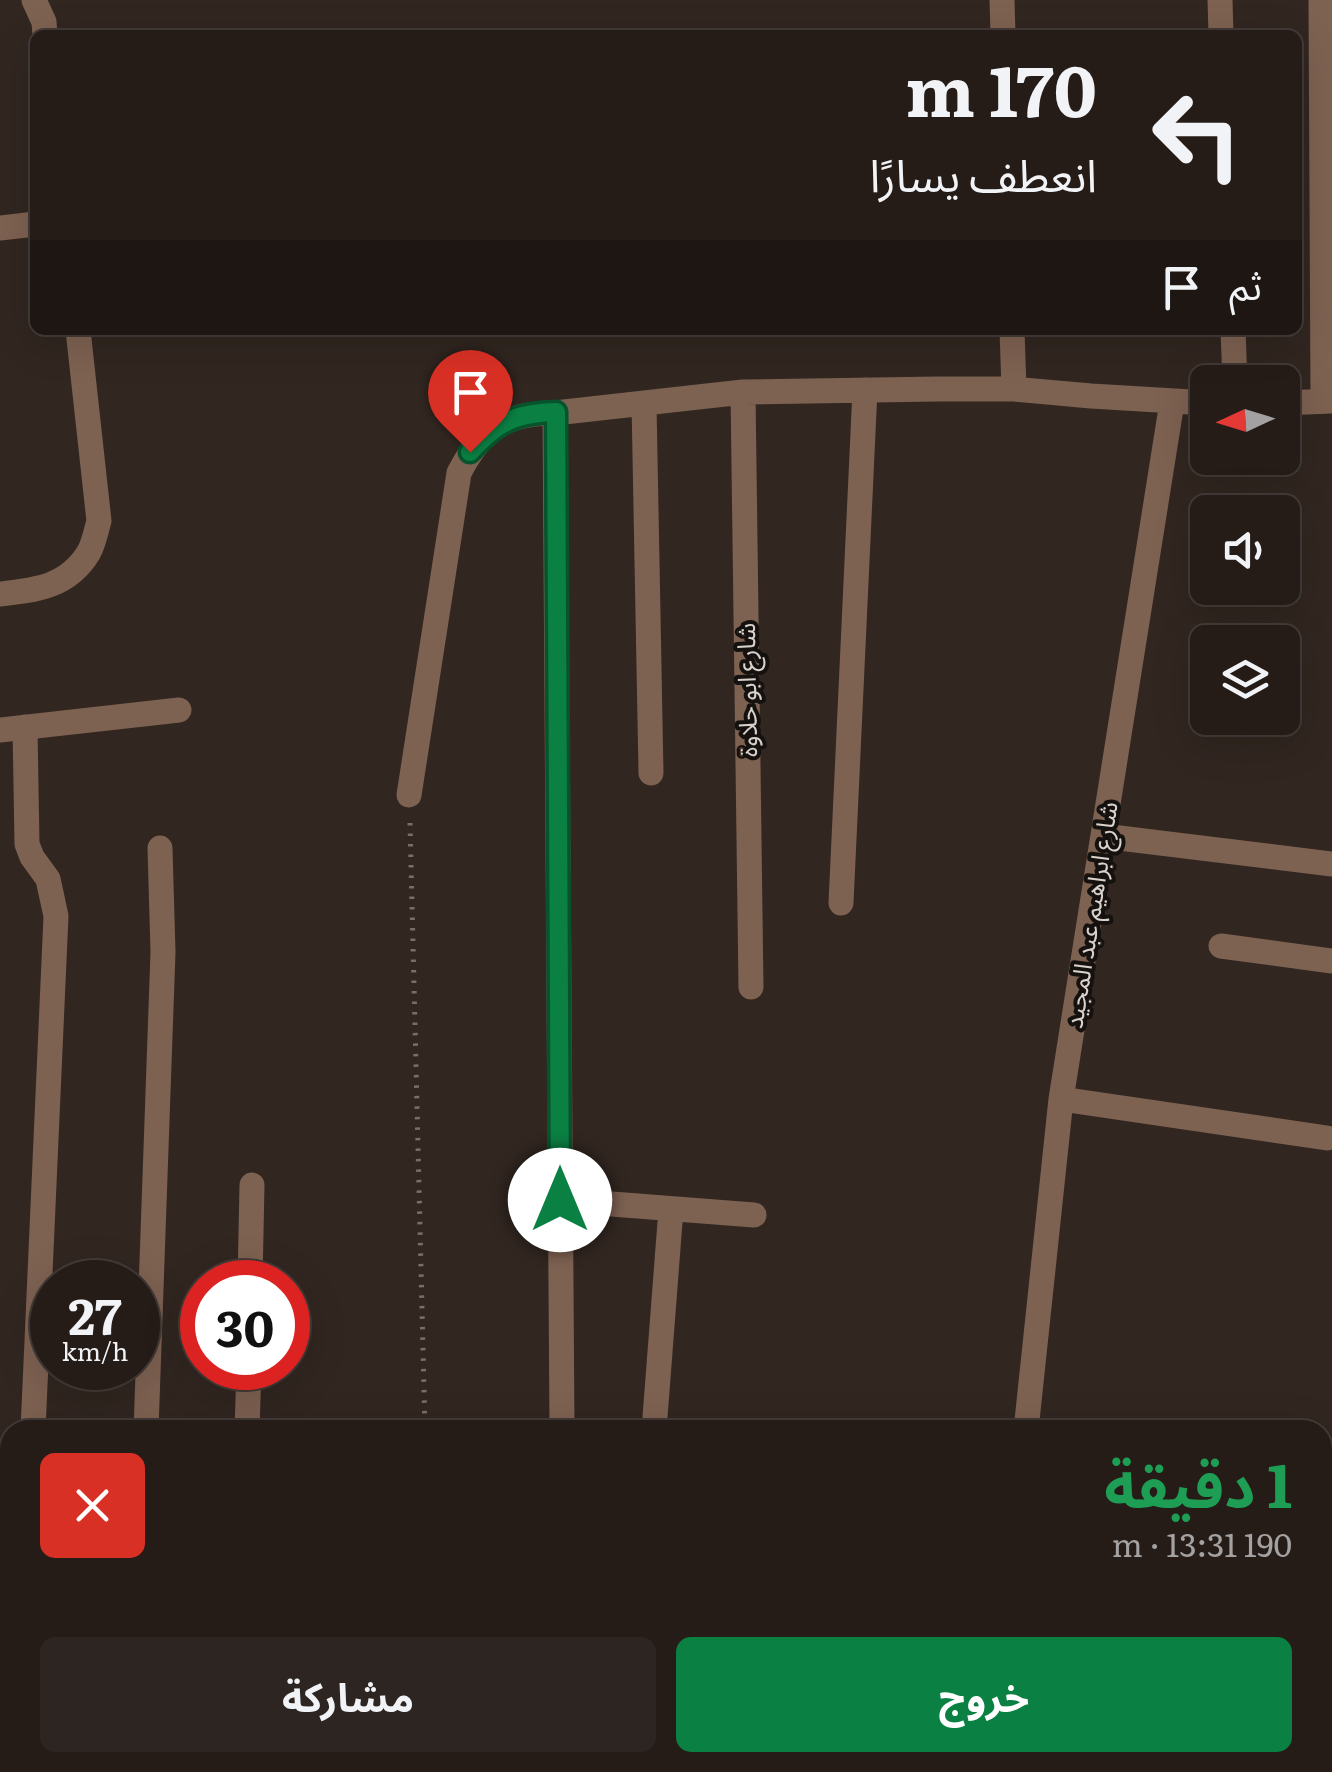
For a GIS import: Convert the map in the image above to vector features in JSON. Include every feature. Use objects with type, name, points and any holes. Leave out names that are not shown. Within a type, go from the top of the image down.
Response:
[{"type":"street","points":[[34,0],[45,30]]},
{"type":"street","points":[[1002,0],[1003,30]]},
{"type":"street","points":[[1220,0],[1221,30]]},
{"type":"street","points":[[1300,402],[1328,401],[1322,0]]},
{"type":"street","points":[[0,228],[30,225]]},
{"type":"street","points":[[0,594],[43,589],[70,575],[90,551],[99,521],[79,335]]},
{"type":"street","points":[[1012,335],[1014,388]]},
{"type":"street","points":[[1233,335],[1234,365]]},
{"type":"street","points":[[409,795],[459,474],[470,452],[487,433],[507,420],[530,413],[743,392],[1014,388],[1190,402]]},
{"type":"street","points":[[841,903],[865,390]]},
{"type":"street","name":"شارع ابو حلاوة","points":[[743,392],[751,987]]},
{"type":"street","name":"شارع ابراهيم عبد المجيد","points":[[1027,1420],[1061,1099],[1172,402]]},
{"type":"street","points":[[644,403],[651,772]]},
{"type":"street","points":[[556,412],[562,1420]]},
{"type":"street","points":[[33,1420],[56,916],[48,879],[27,844],[12,728],[178,710]]},
{"type":"street","points":[[1103,836],[1332,864]]},
{"type":"street","points":[[146,1420],[164,952],[160,848]]},
{"type":"street","points":[[1221,946],[1332,962]]},
{"type":"street","points":[[1061,1099],[1328,1138]]},
{"type":"street","points":[[250,1260],[252,1185]]},
{"type":"street","points":[[560,1200],[754,1215]]},
{"type":"street","points":[[655,1420],[671,1209]]},
{"type":"street","points":[[247,1420],[248,1390]]},
{"type":"path","points":[[409,795],[425,1420]]},
{"type":"route","points":[[470,452],[487,433],[507,420],[530,413],[556,412],[560,1200]]}]
